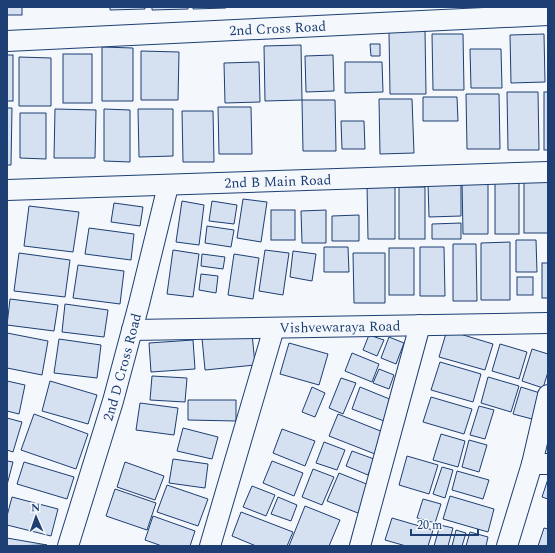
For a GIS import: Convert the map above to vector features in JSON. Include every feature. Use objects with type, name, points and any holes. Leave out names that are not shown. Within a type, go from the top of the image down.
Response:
[{"type":"street","name":"2nd Cross Road","points":[[7,41],[548,15]]},
{"type":"street","name":"2nd B Main Road","points":[[7,190],[168,186],[548,172]]},
{"type":"street","name":"2nd D Cross Road","points":[[68,546],[113,401],[168,186]]},
{"type":"street","name":"Vishvewaraya Road","points":[[132,330],[548,323]]},
{"type":"street","points":[[360,546],[420,325]]},
{"type":"street","points":[[210,546],[274,328]]},
{"type":"street","points":[[507,546],[540,464],[548,395]]},
{"type":"building","points":[[7,7],[22,7],[22,15],[7,15]]},
{"type":"building","points":[[110,7],[145,7],[145,9],[110,10]]},
{"type":"building","points":[[152,7],[188,7],[188,9],[152,10]]},
{"type":"building","points":[[193,7],[226,7],[226,8],[193,9]]},
{"type":"building","points":[[425,31],[426,94],[390,94],[389,32]]},
{"type":"building","points":[[432,34],[463,34],[464,90],[433,90]]},
{"type":"building","points":[[544,34],[545,82],[511,83],[510,35]]},
{"type":"building","points":[[370,44],[380,44],[380,56],[371,56]]},
{"type":"building","points":[[301,45],[302,100],[265,101],[264,46]]},
{"type":"building","points":[[102,47],[133,48],[133,101],[102,101]]},
{"type":"building","points":[[470,49],[501,49],[502,88],[471,88]]},
{"type":"building","points":[[141,51],[179,52],[178,100],[141,100]]},
{"type":"building","points":[[63,54],[92,54],[92,103],[63,103]]},
{"type":"building","points":[[7,55],[13,55],[13,101],[7,101]]},
{"type":"building","points":[[333,55],[334,91],[306,92],[305,56]]},
{"type":"building","points":[[19,57],[51,58],[51,106],[19,106]]},
{"type":"building","points":[[259,62],[260,102],[225,103],[224,63]]},
{"type":"building","points":[[345,62],[382,62],[383,92],[345,93]]},
{"type":"building","points":[[507,92],[538,92],[539,150],[508,150]]},
{"type":"building","points":[[544,92],[548,92],[548,150],[544,150]]},
{"type":"building","points":[[466,94],[499,94],[500,149],[467,149]]},
{"type":"building","points":[[423,97],[457,97],[458,121],[423,121]]},
{"type":"building","points":[[379,99],[412,99],[414,153],[380,154]]},
{"type":"building","points":[[302,100],[335,100],[336,151],[303,151]]},
{"type":"building","points":[[218,107],[251,107],[252,154],[219,154]]},
{"type":"building","points":[[7,108],[12,108],[11,165],[7,165]]},
{"type":"building","points":[[55,109],[96,110],[95,158],[54,158]]},
{"type":"building","points":[[104,109],[130,110],[130,162],[104,161]]},
{"type":"building","points":[[138,109],[173,109],[173,156],[139,157]]},
{"type":"building","points":[[182,111],[213,111],[214,162],[183,162]]},
{"type":"building","points":[[20,113],[46,113],[46,159],[20,158]]},
{"type":"building","points":[[341,121],[364,121],[365,149],[342,149]]},
{"type":"building","points":[[524,179],[548,179],[548,233],[524,233]]},
{"type":"building","points":[[495,180],[519,180],[519,234],[495,234]]},
{"type":"building","points":[[462,181],[488,181],[488,234],[463,234]]},
{"type":"building","points":[[395,183],[395,239],[368,239],[367,184]]},
{"type":"building","points":[[428,183],[461,183],[461,216],[429,217]]},
{"type":"building","points":[[399,187],[425,187],[425,239],[399,239]]},
{"type":"building","points":[[243,199],[267,202],[261,242],[237,238]]},
{"type":"building","points":[[182,201],[204,205],[199,245],[176,242]]},
{"type":"building","points":[[212,201],[237,205],[234,224],[209,221]]},
{"type":"building","points":[[114,203],[143,207],[140,226],[111,222]]},
{"type":"building","points":[[29,206],[79,212],[73,252],[24,246]]},
{"type":"building","points":[[271,210],[295,210],[295,240],[271,240]]},
{"type":"building","points":[[326,210],[326,243],[302,243],[301,211]]},
{"type":"building","points":[[359,215],[359,241],[332,241],[332,216]]},
{"type":"building","points":[[461,223],[461,239],[432,239],[432,224]]},
{"type":"building","points":[[207,226],[234,230],[231,247],[205,243]]},
{"type":"building","points":[[89,228],[134,234],[131,260],[85,254]]},
{"type":"building","points":[[516,240],[536,240],[537,272],[516,272]]},
{"type":"building","points":[[510,242],[510,300],[481,300],[481,243]]},
{"type":"building","points":[[453,244],[476,244],[477,301],[453,301]]},
{"type":"building","points":[[324,247],[348,247],[349,272],[324,272]]},
{"type":"building","points":[[420,247],[444,247],[445,296],[420,296]]},
{"type":"building","points":[[389,248],[414,248],[414,295],[389,295]]},
{"type":"building","points":[[173,250],[199,254],[193,297],[167,294]]},
{"type":"building","points":[[265,250],[289,253],[283,295],[259,291]]},
{"type":"building","points":[[293,251],[316,254],[312,281],[290,277]]},
{"type":"building","points":[[19,253],[70,260],[65,297],[14,291]]},
{"type":"building","points":[[353,253],[385,253],[385,303],[354,303]]},
{"type":"building","points":[[202,254],[225,257],[223,269],[201,266]]},
{"type":"building","points":[[234,254],[259,258],[253,299],[228,295]]},
{"type":"building","points":[[542,263],[548,263],[548,298],[542,298]]},
{"type":"building","points":[[78,265],[124,271],[120,304],[73,298]]},
{"type":"building","points":[[201,274],[218,276],[216,293],[199,290]]},
{"type":"building","points":[[517,277],[533,277],[533,295],[517,295]]},
{"type":"building","points":[[10,299],[58,305],[54,331],[7,325]]},
{"type":"building","points":[[65,304],[108,310],[104,337],[62,332]]},
{"type":"building","points":[[447,330],[493,344],[485,370],[439,357]]},
{"type":"building","points":[[7,333],[48,341],[42,375],[7,368]]},
{"type":"building","points":[[252,333],[255,365],[205,370],[202,338]]},
{"type":"building","points":[[369,335],[384,340],[377,356],[363,350]]},
{"type":"building","points":[[389,337],[404,343],[396,364],[381,358]]},
{"type":"building","points":[[59,339],[101,345],[97,378],[54,373]]},
{"type":"building","points":[[193,340],[195,369],[151,372],[149,343]]},
{"type":"building","points":[[289,343],[328,354],[319,385],[280,374]]},
{"type":"building","points":[[500,344],[527,352],[519,379],[492,371]]},
{"type":"building","points":[[532,349],[548,354],[548,372],[543,388],[522,381]]},
{"type":"building","points":[[352,353],[379,364],[372,382],[345,371]]},
{"type":"building","points":[[440,362],[481,374],[473,402],[431,390]]},
{"type":"building","points":[[379,369],[394,375],[389,389],[373,383]]},
{"type":"building","points":[[152,376],[187,378],[185,402],[150,400]]},
{"type":"building","points":[[488,377],[519,386],[511,412],[481,403]]},
{"type":"building","points":[[341,378],[356,383],[343,414],[329,408]]},
{"type":"building","points":[[7,381],[25,385],[19,414],[7,411]]},
{"type":"building","points":[[50,381],[97,395],[88,424],[42,411]]},
{"type":"building","points":[[312,387],[325,393],[315,417],[302,412]]},
{"type":"building","points":[[360,387],[392,400],[384,421],[352,409]]},
{"type":"building","points":[[521,387],[540,393],[532,419],[513,414]]},
{"type":"building","points":[[431,397],[472,409],[464,434],[423,422]]},
{"type":"building","points":[[188,400],[236,400],[236,421],[188,420]]},
{"type":"building","points":[[140,403],[178,408],[174,435],[136,430]]},
{"type":"building","points":[[479,406],[494,410],[485,439],[470,435]]},
{"type":"building","points":[[34,414],[88,434],[76,469],[21,450]]},
{"type":"building","points":[[338,414],[383,432],[375,454],[329,436]]},
{"type":"building","points":[[7,418],[22,422],[13,452],[7,450]]},
{"type":"building","points":[[183,428],[218,437],[212,459],[177,451]]},
{"type":"building","points":[[282,429],[315,441],[305,466],[273,453]]},
{"type":"building","points":[[441,434],[465,441],[458,467],[433,460]]},
{"type":"building","points":[[469,440],[487,445],[479,472],[462,467]]},
{"type":"building","points":[[324,442],[345,450],[337,470],[316,463]]},
{"type":"building","points":[[352,451],[374,459],[368,475],[346,466]]},
{"type":"building","points":[[407,456],[438,465],[429,494],[399,485]]},
{"type":"building","points":[[173,459],[208,464],[205,488],[169,483]]},
{"type":"building","points":[[7,461],[13,462],[7,485]]},
{"type":"building","points":[[272,461],[303,473],[294,496],[263,483]]},
{"type":"building","points":[[24,462],[74,477],[67,499],[17,484]]},
{"type":"building","points":[[125,462],[164,476],[155,500],[117,487]]},
{"type":"building","points":[[442,467],[453,470],[445,498],[433,494]]},
{"type":"building","points":[[313,469],[334,477],[322,505],[302,497]]},
{"type":"building","points":[[457,471],[489,480],[483,499],[452,490]]},
{"type":"building","points":[[339,473],[369,485],[358,513],[327,501]]},
{"type":"building","points":[[548,479],[548,499],[542,497]]},
{"type":"building","points":[[167,485],[208,499],[198,526],[157,512]]},
{"type":"building","points":[[252,486],[275,495],[266,516],[243,507]]},
{"type":"building","points":[[115,489],[156,503],[147,530],[106,516]]},
{"type":"building","points":[[450,496],[494,509],[488,532],[443,519]]},
{"type":"building","points":[[12,497],[58,509],[51,536],[7,525],[7,516]]},
{"type":"building","points":[[278,497],[297,505],[291,521],[271,514]]},
{"type":"building","points":[[423,499],[441,504],[435,523],[417,518]]},
{"type":"building","points":[[305,506],[340,520],[329,546],[289,546]]},
{"type":"building","points":[[241,512],[293,532],[287,546],[256,546],[232,536]]},
{"type":"building","points":[[153,516],[195,531],[190,546],[162,546],[145,540]]},
{"type":"building","points":[[392,518],[433,530],[428,546],[406,546],[385,540]]},
{"type":"building","points":[[440,525],[453,528],[448,546],[434,546]]},
{"type":"building","points":[[544,528],[548,529],[548,546],[538,546]]},
{"type":"building","points":[[456,530],[466,533],[462,546],[452,546]]},
{"type":"building","points":[[470,532],[488,537],[486,546],[466,546]]},
{"type":"building","points":[[7,538],[47,545],[7,546]]}]
